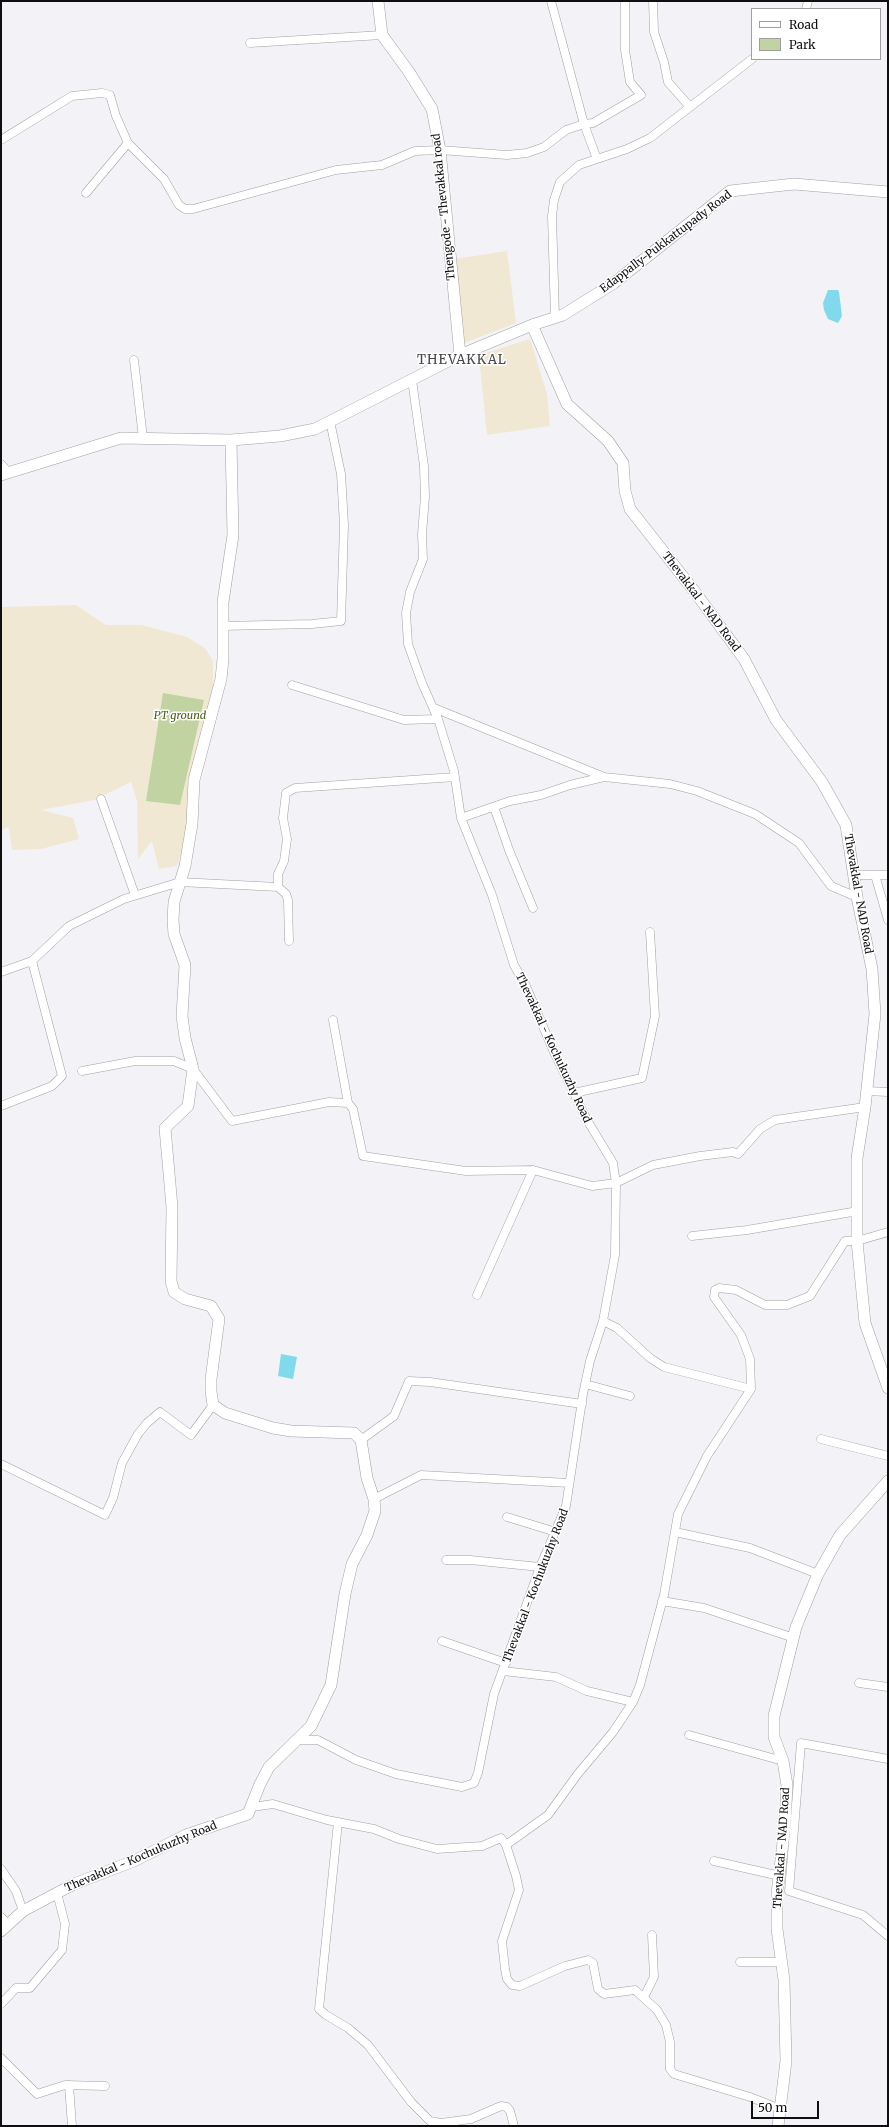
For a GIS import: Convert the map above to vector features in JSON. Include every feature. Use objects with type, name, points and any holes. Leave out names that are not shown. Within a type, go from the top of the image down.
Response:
[{"type":"main road","name":"Thengode - Thevakkal road","points":[[378,1],[382,35],[409,72],[432,110],[440,150],[460,355]]},
{"type":"main road","name":"Edappally-Pukkattupady Road","points":[[3,470],[45,463],[121,438],[231,440],[280,436],[314,429],[460,355],[532,325],[563,315],[614,283],[730,191],[794,184],[888,192]]},
{"type":"main road","name":"Thevakkal - NAD Road","points":[[532,325],[567,404],[608,441],[623,463],[625,491],[630,509],[695,592],[744,659],[776,720],[822,782],[846,825],[857,897],[872,969],[875,1014],[866,1091],[866,1107],[857,1158],[857,1241],[866,1323],[888,1388]]},
{"type":"main road","points":[[231,440],[233,535],[227,564],[222,626],[223,659],[221,679],[194,780],[192,824],[180,882],[174,902],[174,934],[185,965],[182,1016],[185,1038],[193,1068],[188,1106],[165,1128],[172,1207],[171,1281],[174,1292],[185,1299],[211,1306],[219,1319],[211,1379],[213,1405],[225,1413],[273,1428],[291,1431],[354,1433],[361,1440],[367,1478],[374,1499],[375,1511],[352,1564],[345,1594],[331,1685],[311,1726],[270,1767],[260,1784],[252,1807]]},
{"type":"main road","name":"Thevakkal - NAD Road","points":[[778,2126],[786,2061],[782,1962],[778,1929],[778,1894],[787,1785],[783,1761],[774,1737],[774,1716],[796,1626],[818,1574],[840,1535],[888,1481]]},
{"type":"main road","name":"Thevakkal - Kochukuzhy Road","points":[[3,1924],[22,1911],[56,1893],[134,1860],[186,1835],[248,1814],[252,1807]]},
{"type":"street","points":[[551,1],[584,124],[597,159]]},
{"type":"street","points":[[1,140],[72,96],[102,93],[110,95],[116,116],[128,143],[164,179],[179,205],[189,209],[336,170],[382,166],[415,151],[440,150],[507,155],[527,153],[544,147],[566,130],[584,124],[593,123],[642,95],[630,82],[625,50],[625,1]]},
{"type":"street","points":[[653,1],[654,32],[664,62],[668,82],[690,107]]},
{"type":"street","points":[[250,43],[382,35]]},
{"type":"street","points":[[555,317],[552,216],[554,200],[560,182],[579,165],[627,149],[650,138],[751,60]]},
{"type":"street","points":[[86,192],[128,143]]},
{"type":"street","points":[[134,360],[143,438]]},
{"type":"street","name":"Thevakkal - Kochukuzhy Road","points":[[297,1740],[318,1740],[356,1760],[396,1774],[462,1787],[474,1783],[478,1773],[494,1694],[540,1567],[566,1506],[585,1384],[602,1321],[615,1255],[616,1183],[613,1163],[587,1120],[553,1050],[526,986],[514,965],[492,896],[461,818],[455,777],[438,719],[422,683],[408,644],[406,613],[410,592],[423,559],[422,534],[425,496],[424,466],[412,380]]},
{"type":"street","points":[[222,626],[312,624],[341,621],[344,525],[341,474],[330,421]]},
{"type":"street","points":[[292,685],[404,720],[438,719]]},
{"type":"street","points":[[434,708],[604,777],[670,784],[697,791],[754,814],[799,843],[831,886],[857,897]]},
{"type":"street","points":[[278,887],[278,874],[284,861],[287,839],[283,818],[286,793],[295,788],[455,777]]},
{"type":"street","points":[[461,818],[510,801],[541,795],[570,785],[604,777]]},
{"type":"street","points":[[100,799],[135,896]]},
{"type":"street","points":[[494,807],[509,850],[534,908]]},
{"type":"street","points":[[854,874],[888,875]]},
{"type":"street","points":[[875,875],[888,920]]},
{"type":"street","points":[[1,972],[32,961],[69,926],[124,899],[180,882],[278,887],[286,894],[288,900],[289,941]]},
{"type":"street","points":[[574,1093],[642,1078],[655,1016],[650,932]]},
{"type":"street","points":[[1,1106],[52,1086],[62,1076],[32,961]]},
{"type":"street","points":[[334,1020],[348,1102],[354,1109],[364,1156],[466,1171],[533,1170],[592,1186],[616,1183],[653,1165],[700,1156],[733,1152],[738,1154],[760,1129],[775,1120],[866,1107]]},
{"type":"street","points":[[82,1071],[135,1061],[174,1061],[193,1068],[232,1121],[329,1102],[348,1102]]},
{"type":"street","points":[[866,1091],[888,1092]]},
{"type":"street","points":[[477,1295],[533,1170]]},
{"type":"street","points":[[692,1236],[754,1229],[858,1211]]},
{"type":"street","points":[[506,1845],[548,1815],[577,1775],[612,1732],[632,1702],[640,1685],[662,1601],[678,1514],[707,1456],[751,1389],[750,1359],[741,1335],[714,1297],[715,1290],[719,1288],[736,1290],[764,1305],[787,1305],[810,1296],[845,1241],[857,1241],[888,1232]]},
{"type":"street","points":[[602,1321],[617,1328],[650,1358],[664,1367],[751,1389]]},
{"type":"street","points":[[361,1440],[394,1416],[409,1381],[430,1382],[582,1404]]},
{"type":"street","points":[[585,1384],[630,1396]]},
{"type":"street","points":[[1,1464],[105,1516],[113,1498],[122,1463],[138,1434],[147,1423],[160,1412],[191,1434],[213,1405]]},
{"type":"street","points":[[821,1439],[888,1456]]},
{"type":"street","points":[[374,1499],[421,1475],[569,1483]]},
{"type":"street","points":[[507,1517],[556,1532]]},
{"type":"street","points":[[675,1532],[750,1548],[818,1574]]},
{"type":"street","points":[[446,1560],[470,1560],[540,1567]]},
{"type":"street","points":[[662,1601],[704,1608],[794,1638]]},
{"type":"street","points":[[442,1641],[505,1667],[556,1677],[587,1691],[632,1702]]},
{"type":"street","points":[[859,1682],[888,1687]]},
{"type":"street","points":[[689,1735],[783,1761]]},
{"type":"street","points":[[888,1760],[801,1743],[789,1891],[863,1915],[888,1936]]},
{"type":"street","points":[[252,1807],[273,1804],[338,1822],[374,1829],[399,1840],[436,1849],[482,1846],[501,1838],[506,1845],[519,1890],[502,1941],[507,1978],[512,1985],[520,1986],[565,1966],[588,1960],[592,1964],[598,1989],[604,1994],[635,1990],[656,2010],[666,2025],[670,2042],[670,2069],[674,2074],[750,2097],[780,2109]]},
{"type":"street","points":[[338,1822],[319,2009],[348,2028],[368,2045],[411,2102],[430,2121],[442,2123],[470,2119],[501,2106],[507,2107],[510,2111],[514,2126]]},
{"type":"street","points":[[714,1861],[780,1876]]},
{"type":"street","points":[[1,1869],[16,1891],[22,1911]]},
{"type":"street","points":[[1,2004],[16,1988],[30,1988],[62,1950],[65,1924],[56,1893]]},
{"type":"street","points":[[644,1997],[654,1977],[652,1935]]},
{"type":"street","points":[[740,1962],[782,1962]]},
{"type":"street","points":[[1,2058],[37,2094],[53,2088],[69,2085],[105,2086]]},
{"type":"street","points":[[69,2085],[72,2126]]},
{"type":"shaded area","points":[[507,251],[516,323],[464,343],[454,259]]},
{"type":"shaded area","points":[[530,339],[547,394],[550,426],[487,435],[479,355]]},
{"type":"shaded area","points":[[76,605],[106,625],[142,625],[187,637],[205,648],[213,661],[213,705],[201,733],[183,847],[177,866],[159,869],[152,841],[138,859],[137,801],[131,782],[94,800],[41,810],[73,818],[79,839],[41,849],[12,850],[9,827],[1,830],[1,607]]},
{"type":"green space","name":"PT ground","points":[[163,693],[204,700],[180,805],[146,801]]},
{"type":"water","points":[[828,290],[838,290],[839,292],[842,316],[838,323],[828,319],[824,310],[823,303]]},
{"type":"water","points":[[281,1354],[297,1357],[293,1379],[278,1376]]},
{"type":"district","name":"THEVAKKAL","points":[[462,360]]}]
